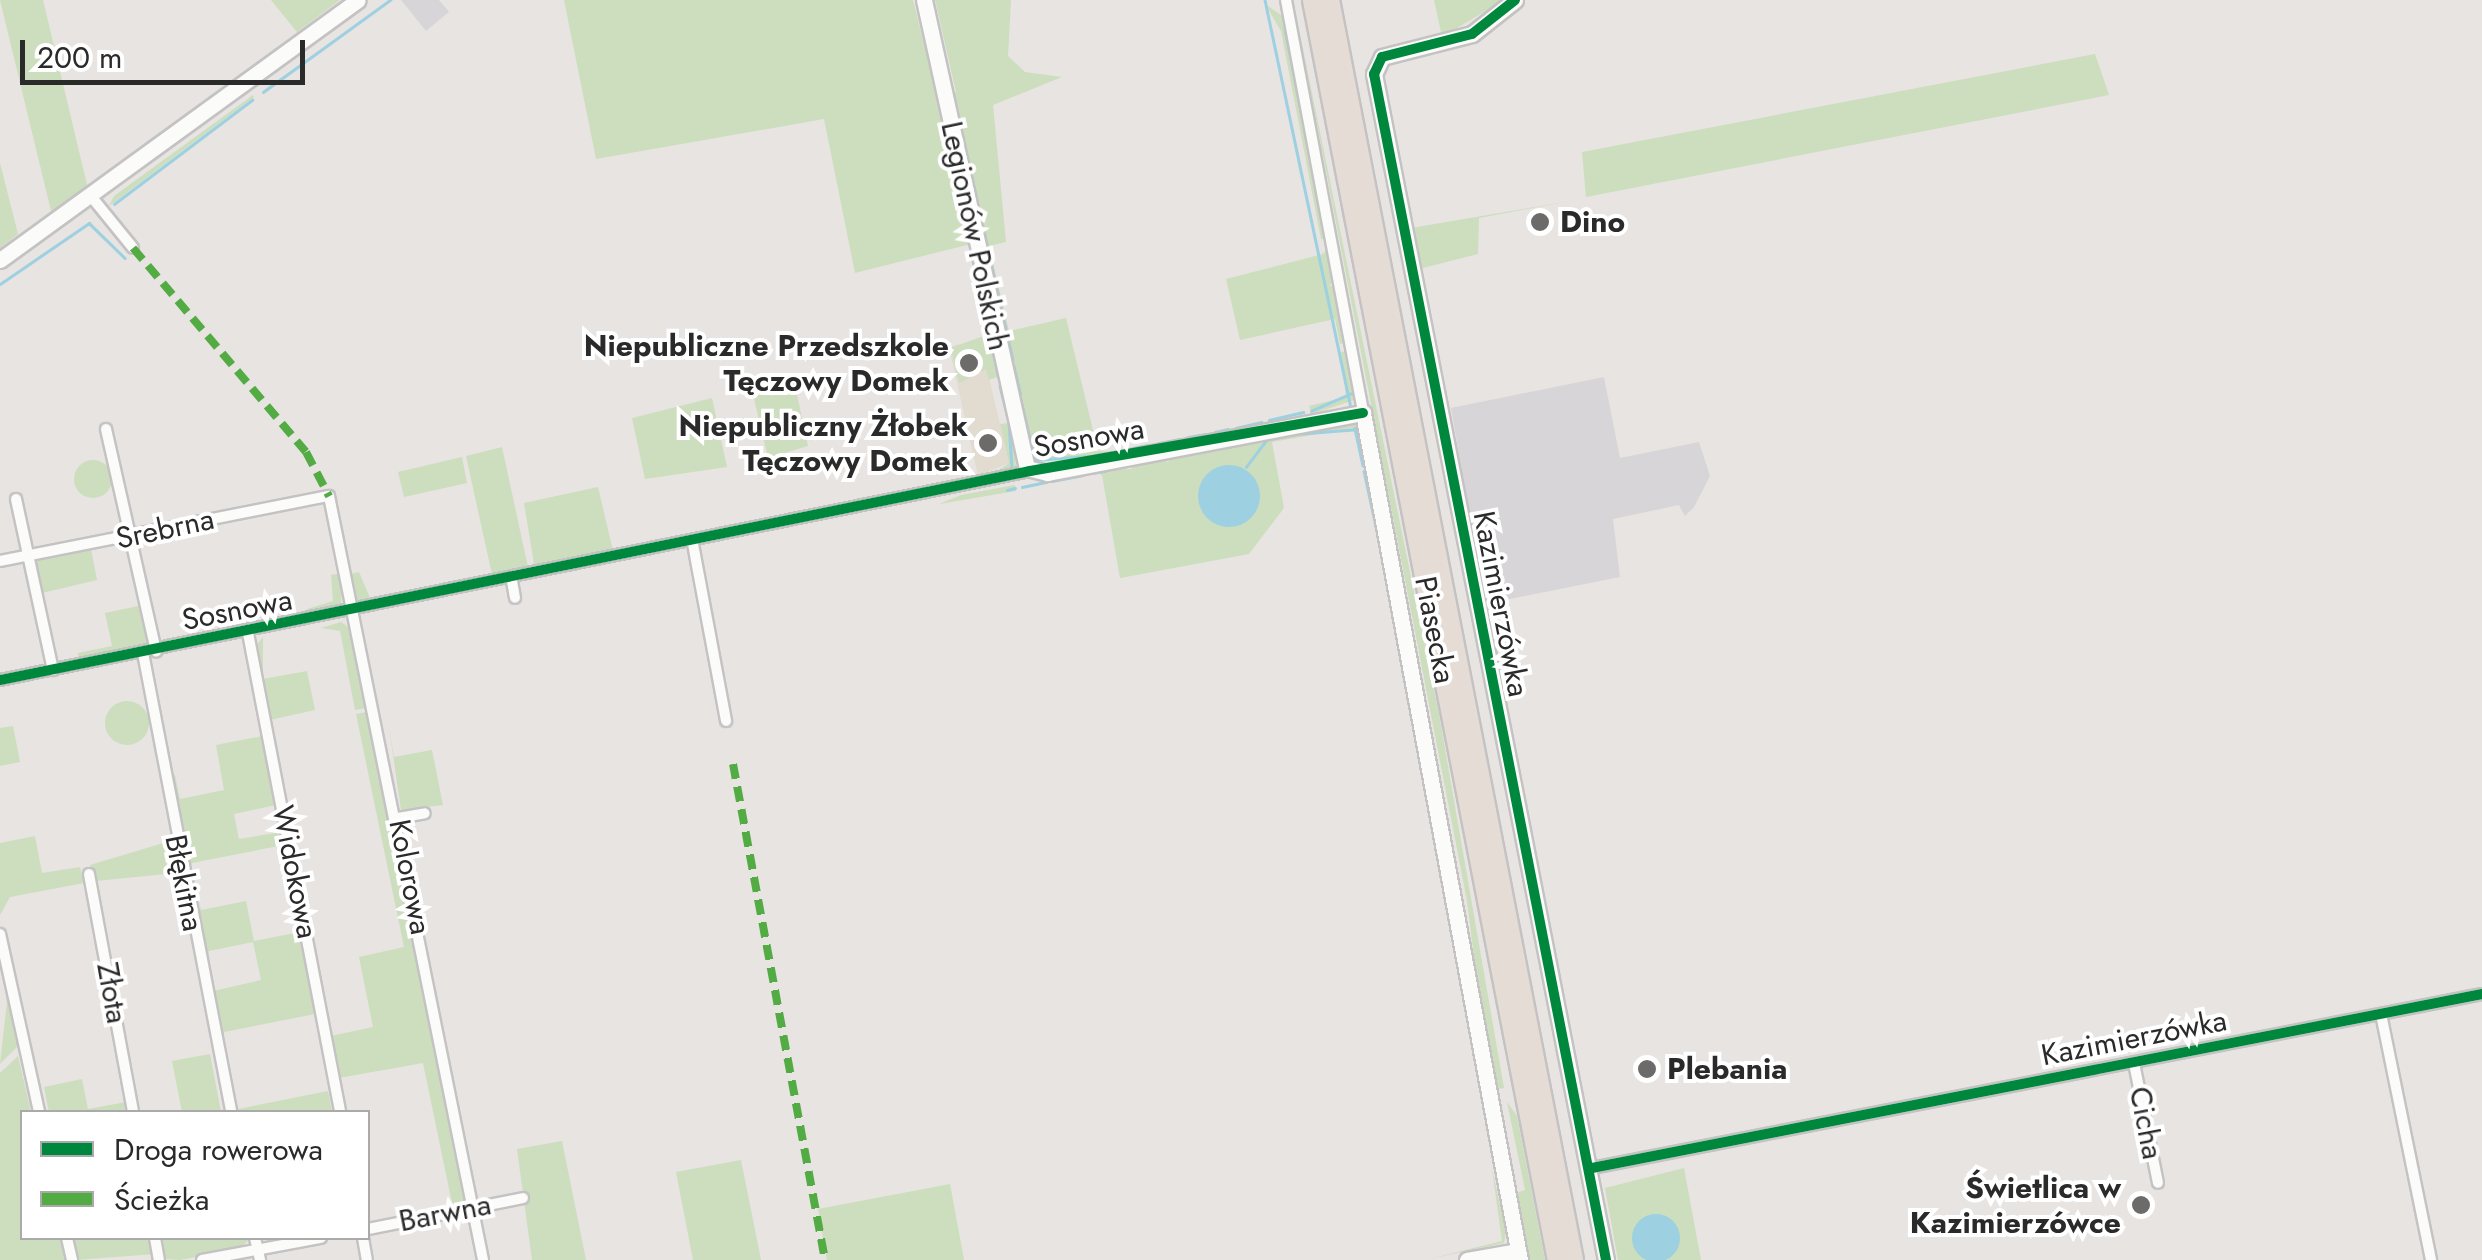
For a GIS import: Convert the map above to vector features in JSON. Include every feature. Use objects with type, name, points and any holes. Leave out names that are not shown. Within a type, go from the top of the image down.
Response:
[{"type":"highway","name":"Piasecka","points":[[1312,0],[1558,1260]]},
{"type":"highway","name":"Piasecka","points":[[1329,0],[1573,1260]]},
{"type":"street","points":[[0,260],[358,0]]},
{"type":"street","name":"Legionów Polskich","points":[[924,0],[1030,471]]},
{"type":"street","points":[[1286,0],[1519,1255],[1467,1260]]},
{"type":"street","name":"Kazimierzówka","points":[[1516,0],[1472,34],[1385,56],[1375,66],[1592,1168],[2482,994]]},
{"type":"street","points":[[90,195],[133,248]]},
{"type":"street","name":"Sosnowa","points":[[0,680],[512,581],[1030,471],[1363,413]]},
{"type":"street","points":[[106,429],[156,650]]},
{"type":"street","name":"Srebrna","points":[[0,561],[329,496]]},
{"type":"street","name":"Kolorowa","points":[[329,496],[398,818],[483,1260]]},
{"type":"street","points":[[16,499],[53,670]]},
{"type":"street","points":[[692,544],[726,721]]},
{"type":"street","points":[[512,581],[515,598]]},
{"type":"street","name":"Widokowa","points":[[248,633],[340,1110]]},
{"type":"street","name":"Błękitna","points":[[143,653],[230,1110]]},
{"type":"street","points":[[398,818],[424,813]]},
{"type":"street","name":"Złota","points":[[89,874],[134,1110]]},
{"type":"street","points":[[0,934],[39,1110]]},
{"type":"street","points":[[2381,1014],[2430,1260]]},
{"type":"street","name":"Cicha","points":[[2134,1063],[2158,1183]]},
{"type":"street","points":[[1592,1168],[1606,1260]]},
{"type":"street","name":"Barwna","points":[[370,1229],[523,1198]]},
{"type":"street","points":[[202,1260],[310,1240]]},
{"type":"shaded area","points":[[401,0],[439,0],[449,12],[426,31]]},
{"type":"shaded area","points":[[980,339],[1009,463],[978,476],[949,347]]},
{"type":"shaded area","points":[[1604,377],[1620,458],[1699,442],[1710,476],[1694,507],[1685,516],[1679,505],[1613,519],[1620,577],[1485,604],[1451,408]]},
{"type":"green space","points":[[0,0],[43,0],[88,189],[52,215]]},
{"type":"green space","points":[[271,0],[340,0],[297,32]]},
{"type":"green space","points":[[564,0],[913,0],[937,95],[956,92],[935,0],[1011,0],[1008,56],[1025,72],[1062,77],[993,105],[1006,242],[989,246],[1009,331],[1066,318],[1098,451],[1125,452],[1034,462],[1009,367],[1015,359],[1007,360],[971,244],[855,273],[824,119],[596,159]]},
{"type":"green space","points":[[1293,0],[1439,714],[1504,1088],[1491,1090],[1467,901]]},
{"type":"green space","points":[[1434,0],[1504,0],[1442,37]]},
{"type":"green space","points":[[1265,4],[1287,19],[1330,237],[1321,239],[1281,31]]},
{"type":"green space","points":[[2095,54],[2109,95],[1586,197],[1582,152]]},
{"type":"green space","points":[[254,97],[109,206],[114,196]]},
{"type":"green space","points":[[0,163],[18,234],[0,248]]},
{"type":"green space","points":[[1570,201],[1479,218],[1478,254],[1419,269],[1411,228]]},
{"type":"green space","points":[[1331,244],[1337,277],[1329,286],[1339,285],[1350,342],[1340,344],[1335,319],[1240,340],[1226,279],[1323,254]]},
{"type":"green space","points":[[973,252],[1000,376],[989,380],[986,369],[959,383],[951,348],[986,335]]},
{"type":"green space","points":[[1352,350],[1357,399],[1312,414],[1309,406],[1346,397],[1341,352]]},
{"type":"green space","points":[[794,381],[808,446],[768,458],[752,390]]},
{"type":"green space","points":[[712,398],[727,467],[645,479],[632,418]]},
{"type":"green space","points":[[1357,420],[1370,463],[1362,465],[1353,428],[1272,442],[1284,508],[1249,554],[1120,578],[1102,475],[1090,470],[1132,469],[1132,461],[1162,455],[1168,463],[1170,454]]},
{"type":"green space","points":[[1010,423],[1016,467],[986,479],[1009,463],[1000,424]]},
{"type":"green space","points":[[502,447],[529,572],[493,579],[466,456]]},
{"type":"green space","points":[[462,457],[467,483],[404,497],[398,472]]},
{"type":"green space","points":[[93,460],[107,465],[112,479],[107,493],[93,498],[79,493],[74,479],[79,465]]},
{"type":"green space","points":[[1015,485],[1016,491],[939,504],[961,495]]},
{"type":"green space","points":[[598,487],[614,555],[535,570],[524,503]]},
{"type":"green space","points":[[91,549],[97,580],[42,593],[35,560]]},
{"type":"green space","points":[[359,572],[370,598],[431,592],[358,603],[350,574]]},
{"type":"green space","points":[[342,573],[341,607],[308,617],[307,609],[333,601],[331,575]]},
{"type":"green space","points":[[143,605],[153,645],[78,661],[78,653],[112,646],[105,613]]},
{"type":"green space","points":[[341,622],[352,630],[371,707],[355,710],[340,631],[321,628]]},
{"type":"green space","points":[[263,637],[263,679],[307,671],[315,710],[270,720],[255,647]]},
{"type":"green space","points":[[127,701],[142,708],[149,723],[142,738],[127,745],[112,738],[105,723],[112,708]]},
{"type":"green space","points":[[372,711],[466,1202],[453,1208],[423,1063],[339,1078],[331,1036],[373,1027],[359,957],[404,947],[356,714]]},
{"type":"green space","points":[[13,726],[20,762],[0,766],[0,728]]},
{"type":"green space","points":[[389,727],[394,757],[432,750],[443,805],[401,810]]},
{"type":"green space","points":[[263,736],[276,805],[234,814],[239,839],[281,832],[284,845],[192,863],[189,876],[167,776],[175,775],[180,799],[224,790],[216,745]]},
{"type":"green space","points":[[35,836],[42,873],[80,867],[84,883],[10,897],[0,915],[0,843]]},
{"type":"green space","points":[[170,841],[176,873],[96,881],[90,865]]},
{"type":"green space","points":[[199,901],[201,910],[246,901],[254,941],[300,932],[315,1014],[224,1032],[224,1055],[209,992],[261,980],[253,942],[209,951],[205,971]]},
{"type":"green space","points":[[0,949],[21,1043],[0,1064],[7,1002]]},
{"type":"green space","points":[[210,1054],[221,1110],[182,1110],[172,1061]]},
{"type":"green space","points":[[18,1056],[31,1110],[20,1110],[20,1240],[61,1240],[66,1260],[0,1260],[0,1073]]},
{"type":"green space","points":[[82,1079],[88,1109],[126,1102],[128,1110],[49,1110],[44,1087]]},
{"type":"green space","points":[[328,1091],[332,1110],[238,1110]]},
{"type":"green space","points":[[1496,1096],[1516,1193],[1525,1190],[1507,1102],[1517,1116],[1545,1260],[1526,1260]]},
{"type":"green space","points":[[562,1141],[586,1260],[532,1260],[517,1149]]},
{"type":"green space","points":[[741,1160],[761,1260],[693,1260],[676,1172]]},
{"type":"green space","points":[[1684,1168],[1701,1260],[1618,1260],[1605,1188]]},
{"type":"green space","points":[[1492,1169],[1506,1232],[1504,1243],[1429,1259],[1502,1241]]},
{"type":"green space","points":[[950,1184],[964,1260],[827,1260],[818,1209]]},
{"type":"green space","points":[[71,1240],[152,1240],[155,1254],[76,1260]]},
{"type":"green space","points":[[160,1240],[249,1240],[239,1249],[166,1259]]},
{"type":"water","points":[[1229,465],[1251,474],[1260,496],[1251,518],[1229,527],[1207,518],[1198,496],[1207,474]]},
{"type":"water","points":[[1647,1216],[1665,1216],[1678,1229],[1678,1247],[1665,1260],[1647,1260],[1634,1247],[1634,1229]]},
{"type":"waterway","points":[[263,92],[390,0]]},
{"type":"waterway","points":[[932,0],[952,89]]},
{"type":"waterway","points":[[1265,0],[1350,404]]},
{"type":"waterway","points":[[1285,29],[1309,151]]},
{"type":"waterway","points":[[954,98],[1013,359]]},
{"type":"waterway","points":[[114,204],[252,100]]},
{"type":"waterway","points":[[944,128],[969,243]]},
{"type":"waterway","points":[[0,284],[89,223],[125,258]]},
{"type":"waterway","points":[[971,252],[999,378]]},
{"type":"waterway","points":[[1014,366],[1020,393]]},
{"type":"waterway","points":[[1000,386],[1007,415]]},
{"type":"waterway","points":[[1311,411],[1354,392]]},
{"type":"waterway","points":[[1021,400],[1035,460],[1087,456]]},
{"type":"waterway","points":[[1269,420],[1303,412]]},
{"type":"waterway","points":[[1009,422],[1012,469]]},
{"type":"waterway","points":[[1236,428],[1261,422]]},
{"type":"waterway","points":[[1355,428],[1363,465]]},
{"type":"waterway","points":[[1215,432],[1228,429]]},
{"type":"waterway","points":[[1295,434],[1359,429]]},
{"type":"waterway","points":[[1188,437],[1206,434]]},
{"type":"waterway","points":[[1159,443],[1180,439]]},
{"type":"waterway","points":[[1246,467],[1267,439]]},
{"type":"waterway","points":[[1171,457],[1243,443]]},
{"type":"waterway","points":[[1133,448],[1149,445]]},
{"type":"waterway","points":[[1095,455],[1125,450]]},
{"type":"waterway","points":[[1133,465],[1163,459]]},
{"type":"waterway","points":[[1112,469],[1126,466]]},
{"type":"waterway","points":[[1091,473],[1105,471]]},
{"type":"waterway","points":[[1364,471],[1374,517]]},
{"type":"waterway","points":[[1052,481],[1082,475]]},
{"type":"waterway","points":[[1022,487],[1046,482]]},
{"type":"waterway","points":[[1007,490],[1015,488]]},
{"type":"waterway","points":[[1375,522],[1379,539]]},
{"type":"marked path","points":[[133,248],[306,452],[329,496]]},
{"type":"marked path","points":[[733,764],[825,1260]]},
{"type":"cycle path","points":[[1515,0],[1472,34],[1382,57],[1374,74],[1606,1260]]},
{"type":"cycle path","points":[[0,680],[1030,471],[1363,413]]},
{"type":"cycle path","points":[[1592,1168],[2482,994]]},
{"type":"place","name":"Dino","points":[[1540,222]]},
{"type":"place","name":"Niepubliczne Przedszkole Tęczowy Domek","points":[[969,363]]},
{"type":"place","name":"Niepubliczny Żłobek Tęczowy Domek","points":[[988,443]]},
{"type":"place","name":"Plebania","points":[[1647,1069]]},
{"type":"place","name":"Świetlica w Kazimierzówce","points":[[2141,1205]]}]
